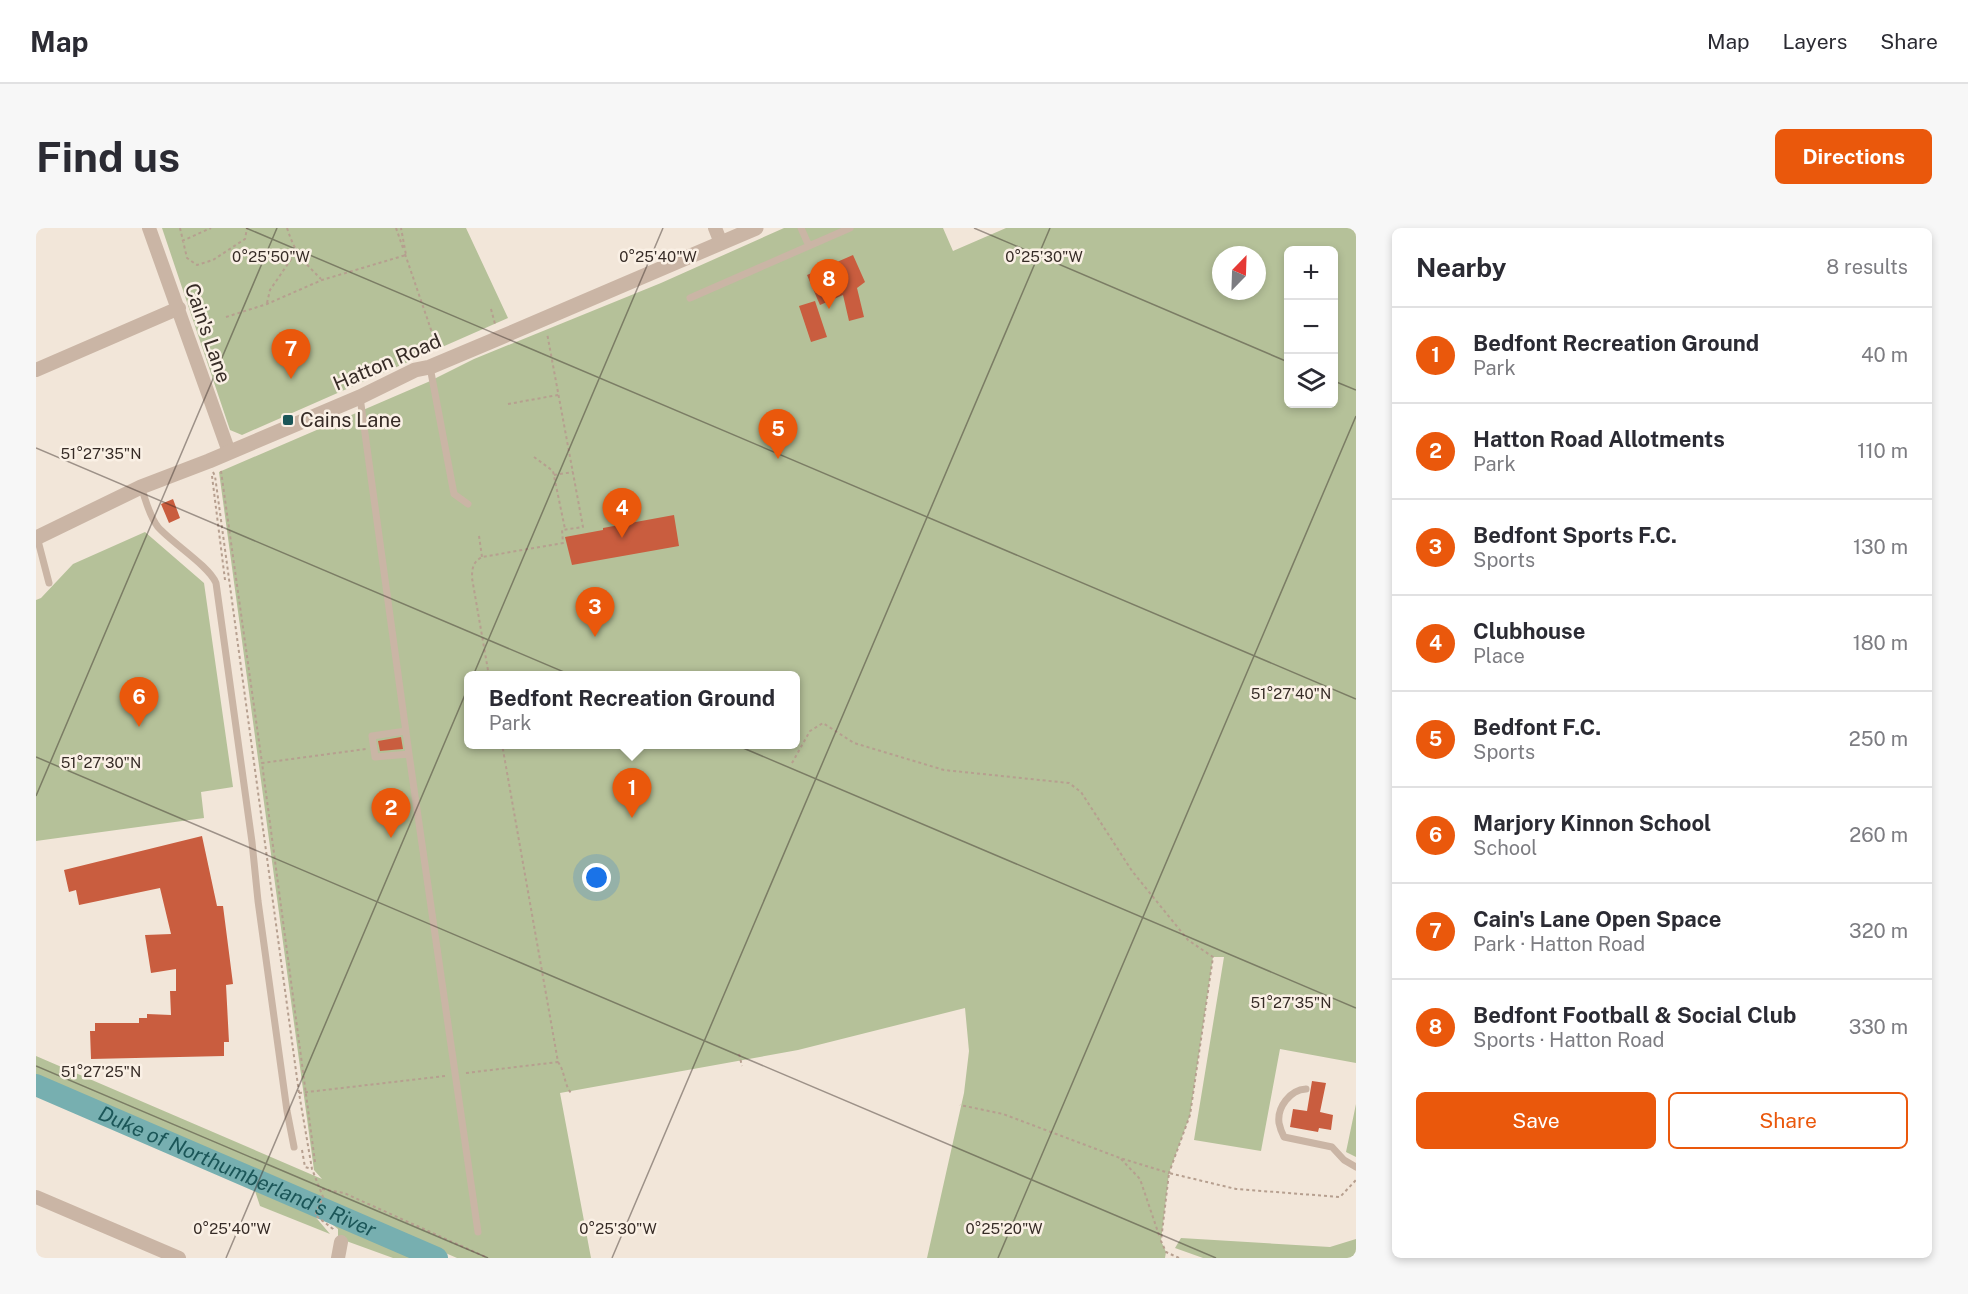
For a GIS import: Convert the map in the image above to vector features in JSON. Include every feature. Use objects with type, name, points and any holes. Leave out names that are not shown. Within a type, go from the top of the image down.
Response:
[{"type":"street","name":"Cain's Lane","points":[[149,228],[179,308],[218,457]]},
{"type":"street","points":[[715,228],[721,243]]},
{"type":"street","name":"Hatton Road","points":[[37,538],[141,487],[218,457],[360,397],[416,370],[436,364],[756,228]]},
{"type":"street","points":[[37,365],[179,308]]},
{"type":"street","points":[[36,1197],[178,1258]]},
{"type":"street","points":[[338,1258],[341,1242]]},
{"type":"lane","points":[[801,228],[810,246]]},
{"type":"lane","points":[[690,298],[850,228]]},
{"type":"lane","points":[[436,364],[454,494],[468,504]]},
{"type":"lane","points":[[360,397],[478,1233]]},
{"type":"lane","points":[[141,487],[156,525],[213,575],[216,583],[287,1111],[294,1147]]},
{"type":"lane","points":[[37,538],[49,583]]},
{"type":"lane","points":[[406,731],[372,736],[375,757],[409,754]]},
{"type":"lane","points":[[1306,1089],[1296,1090],[1283,1104],[1278,1122],[1284,1137],[1332,1147],[1344,1160],[1356,1167]]},
{"type":"path","points":[[180,228],[187,258],[197,265],[213,260],[245,239],[248,228]]},
{"type":"path","points":[[182,241],[211,228]]},
{"type":"path","points":[[287,228],[296,252],[322,280]]},
{"type":"path","points":[[396,228],[406,255]]},
{"type":"path","points":[[401,228],[406,255],[436,364]]},
{"type":"path","points":[[267,304],[270,290],[296,252]]},
{"type":"path","points":[[226,317],[267,304],[322,280],[406,255]]},
{"type":"path","points":[[544,318],[583,527],[565,529]]},
{"type":"path","points":[[508,404],[558,395]]},
{"type":"path","points":[[218,457],[262,763],[315,1162]]},
{"type":"path","points":[[218,457],[215,476],[299,1093],[312,1169],[322,1189],[323,1197],[315,1215],[333,1228],[334,1239],[341,1242]]},
{"type":"path","points":[[488,671],[472,578],[473,565],[482,557],[563,543],[562,530],[565,529],[553,471],[534,457]]},
{"type":"path","points":[[554,475],[573,472]]},
{"type":"path","points":[[480,536],[482,557]]},
{"type":"path","points":[[800,749],[810,731],[823,723],[854,743],[944,770],[1069,783],[1081,792],[1132,871],[1188,940],[1213,957],[1190,1115],[1169,1173],[1161,1241]]},
{"type":"path","points":[[262,763],[374,748]]},
{"type":"path","points":[[503,749],[558,1062],[562,1067],[568,1090],[572,1094]]},
{"type":"path","points":[[792,763],[800,749]]},
{"type":"path","points":[[739,1054],[742,1066]]},
{"type":"path","points":[[299,1093],[558,1062]]},
{"type":"path","points":[[960,1105],[1003,1114],[1120,1158],[1169,1173],[1236,1189],[1340,1197],[1356,1180]]},
{"type":"path","points":[[1120,1158],[1140,1179],[1166,1252],[1165,1258]]},
{"type":"path","points":[[322,1189],[344,1193],[488,1258]]},
{"type":"path","points":[[1166,1252],[1179,1258]]},
{"type":"green space","points":[[162,228],[466,228],[508,318],[242,435],[230,430]]},
{"type":"green space","points":[[784,228],[943,228],[953,251],[1006,228],[1356,228],[1356,1063],[1280,1049],[1261,1151],[1194,1140],[1224,957],[1213,957],[1190,1115],[1169,1173],[1161,1241],[1166,1252],[1165,1258],[927,1258],[964,1093],[969,1051],[965,1008],[798,1050],[560,1093],[591,1258],[457,1258],[36,1076],[36,1056],[322,1179],[314,1170],[219,472],[428,382],[474,359],[661,283]]},
{"type":"green space","points":[[145,532],[204,583],[233,787],[201,792],[204,818],[36,841],[36,600],[41,598],[73,564]]},
{"type":"green space","points":[[1356,1104],[1356,1157],[1346,1152]]},
{"type":"green space","points":[[254,1188],[313,1214],[330,1234],[260,1206]]},
{"type":"green space","points":[[319,1214],[413,1254],[411,1258],[393,1258],[338,1238],[338,1229]]},
{"type":"green space","points":[[1181,1238],[1330,1247],[1356,1239],[1356,1258],[1203,1258],[1175,1248]]},
{"type":"building","points":[[853,255],[865,282],[857,288],[864,317],[849,321],[843,295],[820,305],[807,275]]},
{"type":"building","points":[[815,301],[827,337],[811,342],[799,306]]},
{"type":"building","points":[[173,499],[180,518],[169,523],[161,504]]},
{"type":"building","points":[[674,515],[679,546],[572,565],[565,537]]},
{"type":"building","points":[[401,737],[403,749],[380,751],[378,741]]},
{"type":"building","points":[[202,836],[217,906],[223,906],[233,984],[226,985],[229,1042],[224,1042],[224,1056],[91,1059],[90,1031],[95,1031],[95,1023],[139,1023],[139,1018],[147,1018],[147,1014],[171,1015],[170,991],[176,991],[176,969],[151,973],[145,935],[171,934],[160,888],[79,905],[76,890],[69,892],[64,870]]},
{"type":"building","points":[[1312,1081],[1326,1083],[1320,1112],[1333,1115],[1331,1130],[1319,1128],[1318,1132],[1290,1127],[1293,1109],[1307,1111]]},
{"type":"waterway","name":"Duke of Northumberland's River","points":[[36,1085],[437,1258]]},
{"type":"place","name":"Bedfont Football & Social Club","points":[[829,309]]},
{"type":"place","name":"Cain's Lane Open Space","points":[[291,379]]},
{"type":"place","name":"Cains Lane","points":[[288,420]]},
{"type":"place","name":"Bedfont F.C.","points":[[778,459]]},
{"type":"place","name":"Clubhouse","points":[[622,538]]},
{"type":"place","name":"Bedfont Sports F.C.","points":[[595,637]]},
{"type":"place","name":"Marjory Kinnon School","points":[[139,727]]},
{"type":"place","name":"Bedfont Recreation Ground","points":[[632,818]]},
{"type":"place","name":"Hatton Road Allotments","points":[[391,838]]}]
